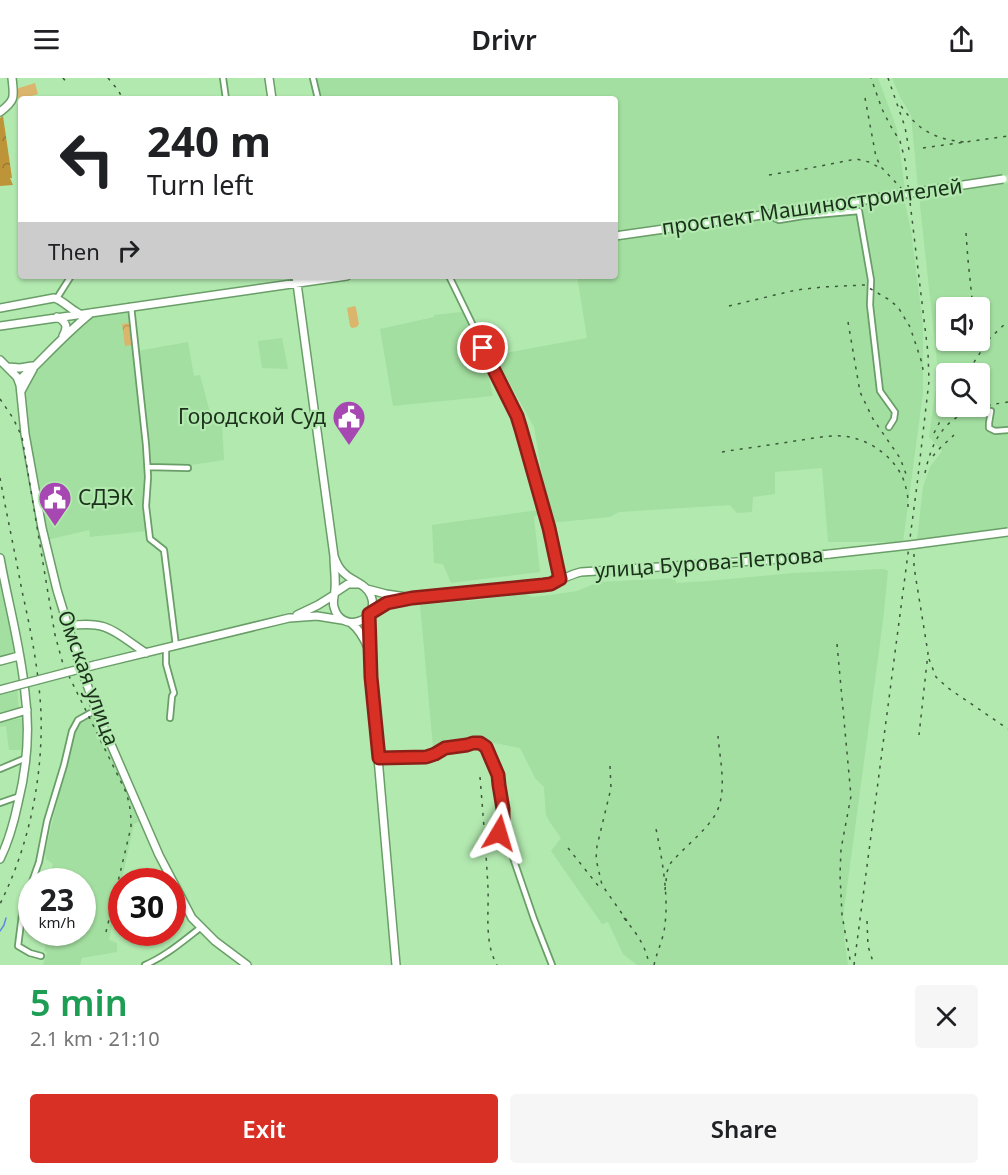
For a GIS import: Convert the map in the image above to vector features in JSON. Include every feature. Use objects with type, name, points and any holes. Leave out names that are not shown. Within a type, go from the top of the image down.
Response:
[{"type":"main road","points":[[0,112],[10,105],[14,96],[12,78]]},
{"type":"main road","points":[[270,78],[272,96]]},
{"type":"main road","name":"проспект Машиностроителей","points":[[618,236],[1006,179]]},
{"type":"main road","points":[[0,326],[296,280],[334,556],[334,609],[338,616],[357,627],[364,637],[370,656]]},
{"type":"main road","points":[[0,308],[59,300],[79,314]]},
{"type":"main road","points":[[57,317],[63,308],[59,300]]},
{"type":"main road","points":[[19,381],[60,340],[93,312]]},
{"type":"main road","points":[[57,317],[67,326],[60,340]]},
{"type":"main road","name":"Омская улица","points":[[0,360],[19,381],[39,517],[54,580],[96,710],[159,855],[192,918],[215,941],[247,965]]},
{"type":"main road","points":[[6,366],[20,368],[35,366]]},
{"type":"main road","points":[[21,391],[35,366]]},
{"type":"main road","name":"улица Бурова-Петрова","points":[[370,614],[387,603],[412,598],[551,584],[570,574],[591,571],[768,560],[1008,532]]},
{"type":"main road","points":[[334,556],[344,573],[364,587],[371,595],[373,602],[370,614],[370,656],[396,965]]},
{"type":"main road","points":[[0,560],[27,710],[27,758],[8,844],[0,859]]},
{"type":"main road","points":[[289,618],[318,605],[348,584],[355,583],[364,587]]},
{"type":"main road","name":"улица Бурова-Петрова","points":[[364,587],[386,594],[412,598]]},
{"type":"main road","points":[[0,690],[289,618],[317,616],[357,622],[370,614]]},
{"type":"main road","points":[[68,626],[92,624],[104,626],[146,653]]},
{"type":"main road","points":[[134,645],[136,655]]},
{"type":"main road","points":[[0,661],[19,656]]},
{"type":"main road","points":[[0,718],[27,710]]},
{"type":"street","points":[[223,78],[226,96]]},
{"type":"street","points":[[313,78],[317,96]]},
{"type":"street","points":[[768,215],[779,219],[859,211],[871,280],[870,304],[880,391],[895,412],[889,427]]},
{"type":"street","points":[[59,300],[70,279]]},
{"type":"street","points":[[450,279],[517,416],[549,528],[560,579]]},
{"type":"street","points":[[131,306],[148,467],[146,506],[150,539],[164,550],[176,646]]},
{"type":"street","points":[[991,411],[989,428],[995,431],[1008,430]]},
{"type":"street","points":[[148,467],[188,468]]},
{"type":"street","points":[[166,648],[166,664],[174,693],[170,718]]},
{"type":"street","points":[[41,956],[30,953],[18,945],[23,907],[39,862],[47,821],[72,731],[78,720],[96,710]]},
{"type":"street","points":[[379,758],[426,757],[445,748],[473,743],[480,743],[486,747],[498,775],[503,809],[499,833],[510,849],[552,965]]},
{"type":"street","points":[[0,769],[27,758]]},
{"type":"street","points":[[0,802],[20,796]]},
{"type":"street","points":[[191,935],[192,918]]},
{"type":"street","points":[[145,965],[156,960],[200,928]]},
{"type":"shaded area","points":[[315,78],[878,78],[897,129],[905,190],[618,234],[618,96],[318,96]]},
{"type":"shaded area","points":[[892,78],[1008,78],[1008,175],[918,189],[911,115]]},
{"type":"shaded area","points":[[1008,183],[1008,528],[917,540],[923,487],[930,467],[942,451],[929,437],[936,386],[936,417],[990,417],[990,363],[937,363],[919,196]]},
{"type":"shaded area","points":[[904,199],[911,230],[923,325],[923,393],[903,542],[828,542],[822,468],[775,472],[775,494],[753,497],[752,512],[737,513],[730,505],[619,512],[610,517],[550,523],[534,427],[494,355],[587,338],[577,279],[618,279],[618,240]]},
{"type":"shaded area","points":[[130,308],[146,466],[144,504],[147,531],[90,537],[89,530],[47,540],[25,421],[24,391],[29,380],[51,355],[93,313]]},
{"type":"shaded area","points":[[462,312],[486,366],[493,396],[393,406],[380,329],[434,317],[434,315]]},
{"type":"shaded area","points":[[282,338],[288,369],[262,368],[258,341]]},
{"type":"shaded area","points":[[188,342],[194,376],[200,375],[212,420],[222,422],[224,460],[185,467],[150,464],[137,351]]},
{"type":"shaded area","points":[[538,510],[538,515],[534,517],[540,572],[451,583],[443,564],[434,563],[432,525]]},
{"type":"shaded area","points":[[884,569],[888,571],[883,621],[843,917],[848,965],[637,965],[623,954],[608,922],[602,924],[551,851],[561,838],[546,815],[544,787],[535,778],[520,748],[478,740],[433,747],[420,605],[479,600],[523,593],[533,597],[557,594],[577,591],[599,582],[675,578],[676,583],[793,573]]},
{"type":"shaded area","points":[[0,571],[15,652],[0,656]]},
{"type":"shaded area","points":[[17,688],[19,711],[0,716],[0,693]]},
{"type":"shaded area","points":[[95,716],[141,820],[134,824],[125,868],[108,868],[108,946],[117,946],[117,952],[82,958],[80,965],[43,965],[47,952],[44,951],[45,946],[96,946],[96,868],[52,868],[53,864],[46,859],[45,852],[74,732],[80,723]]},
{"type":"shaded area","points":[[23,718],[22,750],[9,750],[6,726],[0,727],[0,722]]},
{"type":"green space","points":[[35,83],[38,94],[18,96],[16,89]]},
{"type":"green space","points":[[3,116],[12,178],[10,178],[13,185],[0,186],[0,118]]},
{"type":"green space","points":[[355,306],[359,324],[352,328],[347,308]]},
{"type":"green space","points":[[129,323],[132,345],[125,346],[122,324]]},
{"type":"waterway","points":[[0,931],[6,918]]},
{"type":"railway","points":[[63,78],[67,83]]},
{"type":"railway","points":[[108,78],[121,96]]},
{"type":"railway","points":[[854,965],[929,381],[928,353],[905,160],[900,141],[882,109],[871,78]]},
{"type":"railway","points":[[888,78],[905,127],[909,150]]},
{"type":"railway","points":[[865,98],[876,157],[881,167],[901,188],[907,201]]},
{"type":"railway","points":[[901,106],[921,128],[944,139],[964,142]]},
{"type":"railway","points":[[923,148],[1008,136]]},
{"type":"railway","points":[[769,175],[856,159],[869,162],[882,169]]},
{"type":"railway","points":[[966,233],[972,297]]},
{"type":"railway","points":[[729,306],[796,290],[864,285],[898,307],[910,327],[923,370]]},
{"type":"railway","points":[[974,363],[989,339],[1008,321]]},
{"type":"railway","points":[[848,322],[860,392],[873,419],[900,458],[906,474]]},
{"type":"railway","points":[[0,399],[22,437],[55,635],[63,664],[125,790],[129,804],[131,827],[106,932]]},
{"type":"railway","points":[[925,473],[936,441],[952,421],[976,409],[1008,402]]},
{"type":"railway","points":[[934,433],[942,417]]},
{"type":"railway","points":[[933,456],[954,435]]},
{"type":"railway","points":[[722,452],[824,437],[853,438],[882,452],[897,468],[907,490],[908,507]]},
{"type":"railway","points":[[0,478],[34,652],[41,713],[40,762],[32,811],[19,859],[0,904]]},
{"type":"railway","points":[[914,554],[914,567],[928,653],[919,735]]},
{"type":"railway","points":[[837,644],[851,796],[841,849],[840,875],[842,915],[851,965]]},
{"type":"railway","points":[[929,659],[936,677],[948,688],[1008,729]]},
{"type":"railway","points":[[665,890],[670,864],[706,828],[719,806],[722,777],[718,736]]},
{"type":"railway","points":[[610,766],[611,788],[596,859],[602,885],[630,925]]},
{"type":"railway","points":[[480,777],[488,888],[488,927],[490,947],[497,965]]},
{"type":"railway","points":[[654,965],[663,934],[666,912],[664,874],[655,824]]},
{"type":"railway","points":[[568,848],[600,888]]},
{"type":"railway","points":[[624,918],[643,945],[649,965]]},
{"type":"railway","points":[[867,921],[868,946],[874,965]]},
{"type":"place","name":"Городской Суд","points":[[349,446]]},
{"type":"place","name":"СДЭК","points":[[55,527]]},
{"type":"route","points":[[483,348],[517,416],[549,528],[560,579],[551,584],[412,598],[387,603],[369,614],[370,656],[379,758],[426,757],[445,748],[480,743],[486,747],[498,775],[503,809],[499,833]]}]
